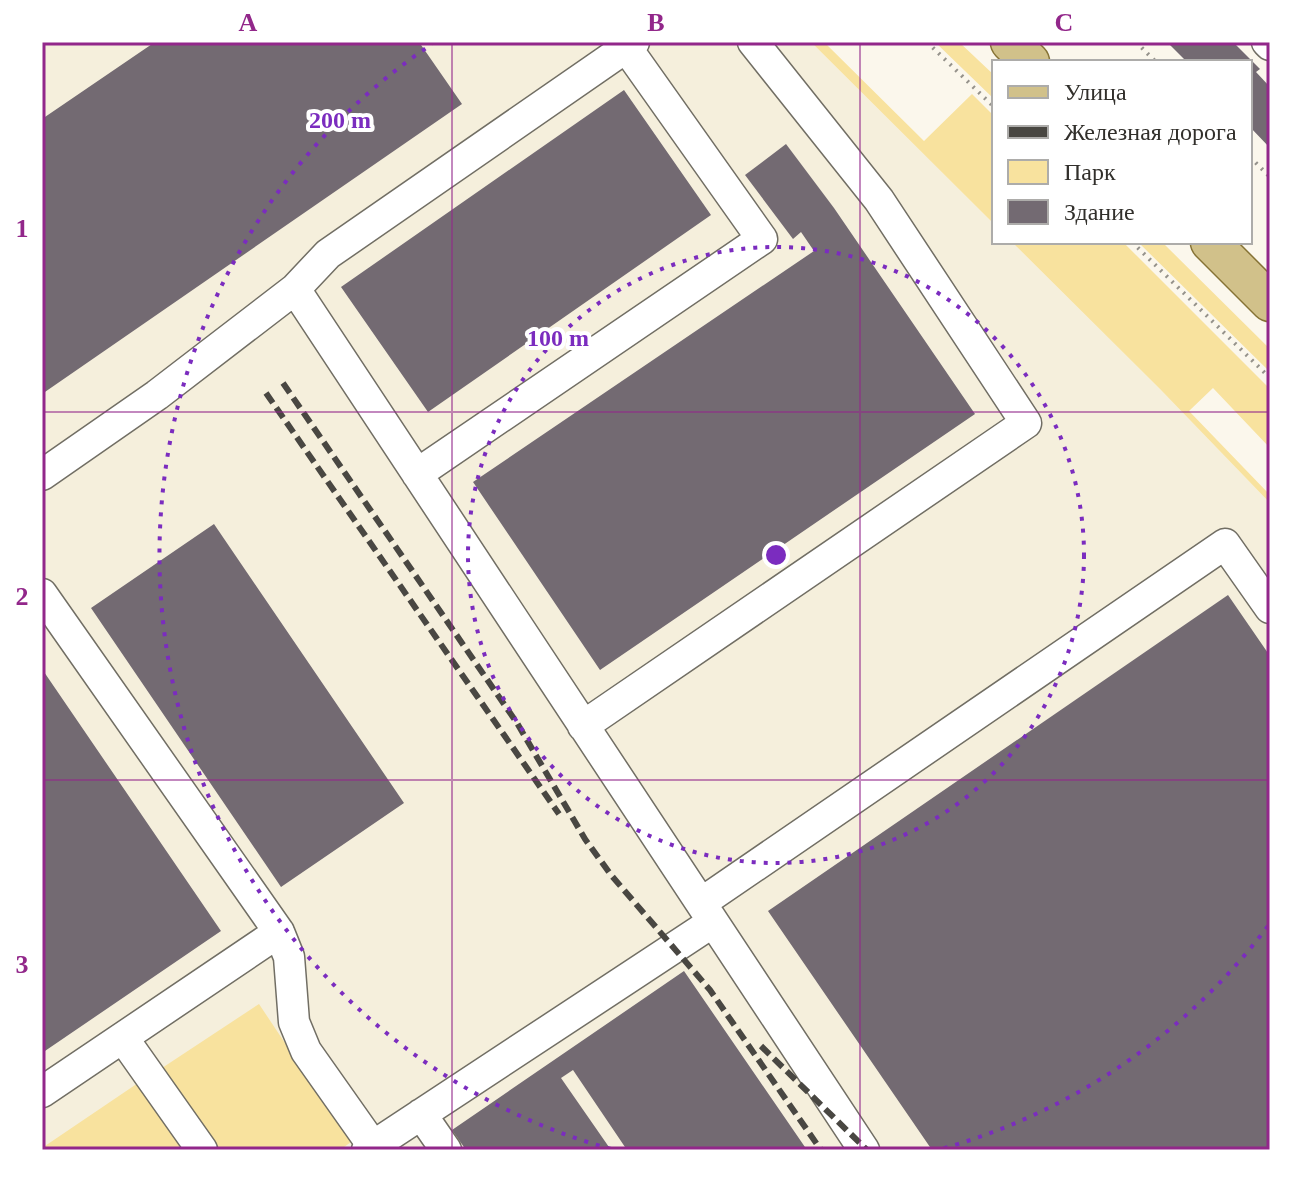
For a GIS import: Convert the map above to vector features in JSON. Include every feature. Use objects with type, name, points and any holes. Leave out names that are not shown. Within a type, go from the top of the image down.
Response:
[{"type":"main road","points":[[1010,42],[1028,60]]},
{"type":"main road","points":[[1212,244],[1268,294]]},
{"type":"lane","points":[[583,726],[1026,423],[879,200],[753,42]]},
{"type":"lane","points":[[42,475],[157,395],[295,289],[328,254],[630,45],[762,239],[417,474]]},
{"type":"lane","points":[[295,289],[864,1150]]},
{"type":"lane","points":[[42,594],[279,932],[289,957],[294,1022],[306,1051],[370,1148],[707,913],[1225,544],[1270,608]]},
{"type":"lane","points":[[42,1092],[279,932]]},
{"type":"lane","points":[[123,1038],[202,1150]]},
{"type":"lane","points":[[421,1114],[446,1150]]},
{"type":"path","points":[[927,42],[992,105]]},
{"type":"path","points":[[1136,42],[1154,60]]},
{"type":"path","points":[[1252,159],[1270,177]]},
{"type":"path","points":[[1134,244],[1270,378]]},
{"type":"shaded area","points":[[42,42],[811,42],[992,222],[992,244],[1014,244],[1270,503],[1270,1150],[42,1150]]},
{"type":"green space","points":[[811,42],[824,42],[924,141],[972,94],[992,114],[992,222]]},
{"type":"green space","points":[[935,42],[959,42],[992,73],[992,97]]},
{"type":"green space","points":[[1014,244],[1125,244],[1270,389],[1270,448],[1213,388],[1189,411],[1270,495],[1270,503]]},
{"type":"green space","points":[[1140,244],[1164,244],[1270,349],[1270,372]]},
{"type":"green space","points":[[259,1004],[351,1142],[340,1150],[215,1150],[159,1070]]},
{"type":"green space","points":[[141,1081],[189,1150],[42,1150],[42,1148]]},
{"type":"building","points":[[155,42],[419,42],[462,104],[42,394],[42,119]]},
{"type":"building","points":[[1167,42],[1233,42],[1251,60],[1185,60]]},
{"type":"building","points":[[1252,61],[1260,69],[1256,72],[1270,87],[1270,148],[1252,129]]},
{"type":"building","points":[[624,90],[711,215],[428,412],[341,287]]},
{"type":"building","points":[[786,144],[834,208],[975,414],[600,670],[473,482],[814,251],[801,232],[793,239],[745,175]]},
{"type":"building","points":[[214,524],[404,803],[281,887],[91,608]]},
{"type":"building","points":[[1228,595],[1270,656],[1270,1150],[932,1150],[768,911]]},
{"type":"building","points":[[42,669],[221,931],[42,1053]]},
{"type":"building","points":[[684,971],[807,1150],[627,1150],[573,1070],[561,1078],[611,1150],[466,1150],[452,1130]]},
{"type":"railway","points":[[283,383],[517,723],[585,839],[611,875],[710,990],[821,1150]]},
{"type":"railway","points":[[266,393],[559,814]]},
{"type":"railway","points":[[761,1046],[867,1150]]}]
